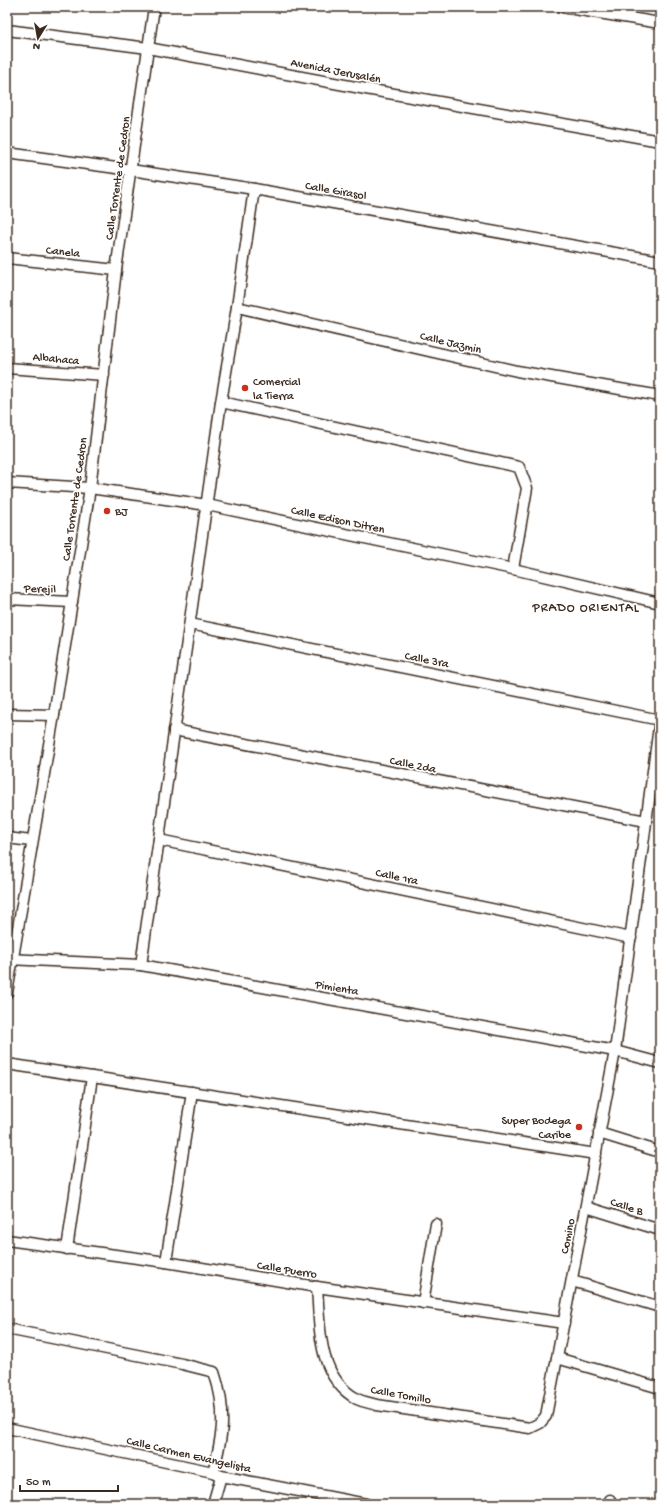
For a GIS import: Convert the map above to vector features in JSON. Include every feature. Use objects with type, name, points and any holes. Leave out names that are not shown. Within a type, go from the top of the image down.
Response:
[{"type":"street","name":"Calle Torrente de Cedron","points":[[7,993],[10,959],[54,715],[90,488],[116,270],[154,7]]},
{"type":"street","points":[[562,7],[660,23]]},
{"type":"street","name":"Avenida Jerusalén","points":[[7,30],[148,48],[358,88],[660,141]]},
{"type":"street","name":"Calle Girasol","points":[[7,153],[254,189],[660,261]]},
{"type":"street","points":[[141,965],[221,402],[237,307],[254,189]]},
{"type":"street","name":"Canela","points":[[7,258],[116,270]]},
{"type":"street","name":"Calle Jazmin","points":[[237,307],[517,371],[660,396]]},
{"type":"street","name":"Albahaca","points":[[7,368],[104,375]]},
{"type":"street","points":[[221,402],[519,467],[527,488],[513,569]]},
{"type":"street","name":"Calle Edison Ditren","points":[[7,483],[90,488],[207,505],[513,569],[660,603]]},
{"type":"street","name":"Perejil","points":[[7,599],[72,602]]},
{"type":"street","name":"Calle 3ra","points":[[190,624],[660,720]]},
{"type":"street","points":[[7,714],[54,715]]},
{"type":"street","name":"Comino","points":[[540,1423],[546,1416],[615,1051],[660,720]]},
{"type":"street","name":"Calle 2da","points":[[174,730],[646,821]]},
{"type":"street","points":[[7,838],[32,841]]},
{"type":"street","name":"Calle 1ra","points":[[159,840],[631,938]]},
{"type":"street","name":"Pimienta","points":[[10,959],[141,965],[615,1051],[660,1063]]},
{"type":"street","points":[[7,1064],[596,1154]]},
{"type":"street","points":[[67,1249],[92,1077]]},
{"type":"street","points":[[166,1262],[192,1092]]},
{"type":"street","points":[[600,1133],[660,1152]]},
{"type":"street","name":"Calle B","points":[[586,1207],[660,1230]]},
{"type":"street","points":[[423,1303],[436,1224]]},
{"type":"street","name":"Calle Puerro","points":[[7,1240],[166,1262],[317,1287],[564,1323]]},
{"type":"street","points":[[572,1281],[660,1307]]},
{"type":"street","name":"Calle Tomillo","points":[[317,1287],[320,1332],[330,1373],[345,1391],[358,1400],[377,1405],[530,1428],[540,1423]]},
{"type":"street","points":[[7,1329],[182,1364],[214,1372],[221,1392],[223,1410],[213,1504]]},
{"type":"street","points":[[557,1358],[660,1388]]},
{"type":"street","name":"Calle Carmen Evangelista","points":[[7,1428],[217,1474],[366,1504]]},
{"type":"place","name":"Comercial la Tierra","points":[[245,388]]},
{"type":"place","name":"BJ","points":[[107,511]]},
{"type":"place","name":"Super Bodega Caribe","points":[[579,1127]]},
{"type":"district","name":"PRADO ORIENTAL","points":[[586,606]]}]
